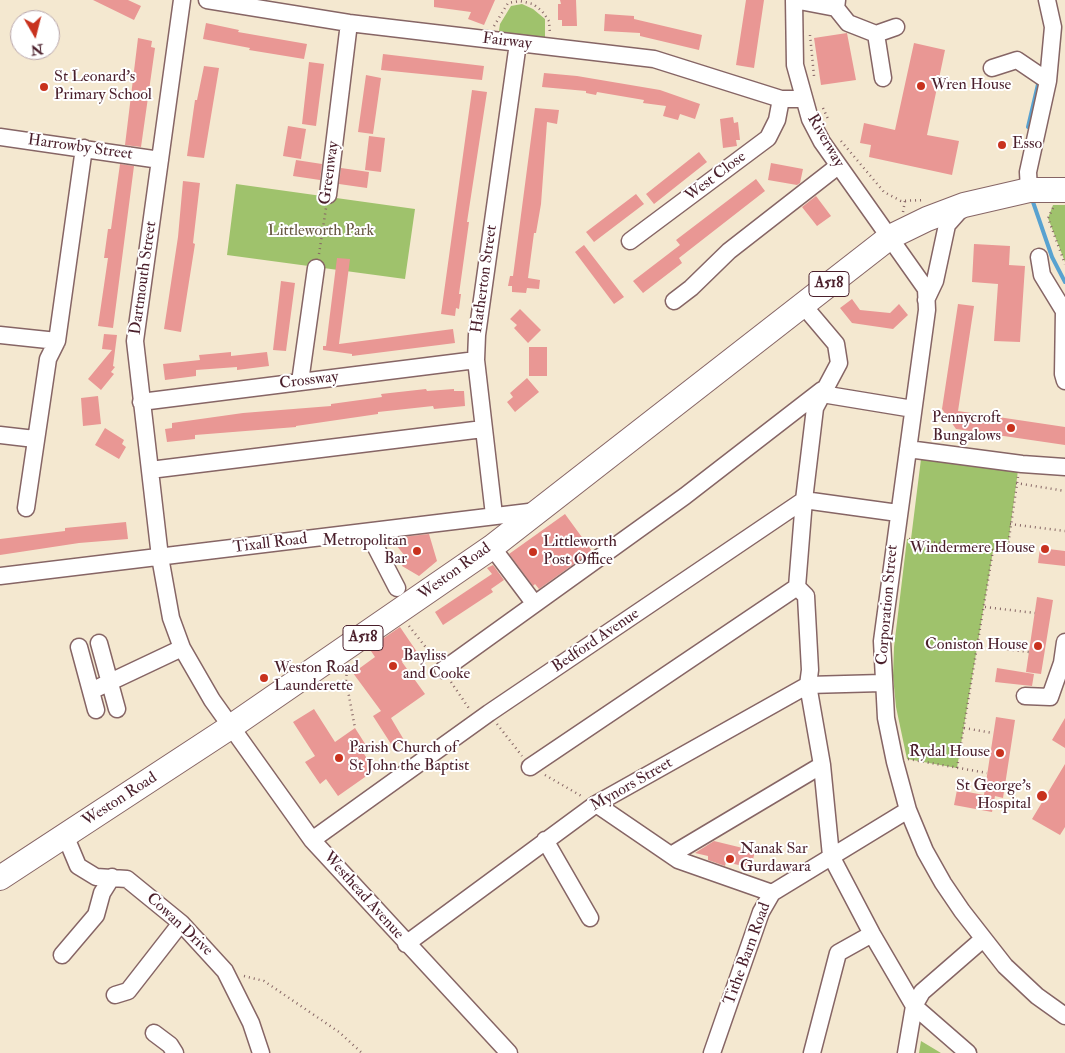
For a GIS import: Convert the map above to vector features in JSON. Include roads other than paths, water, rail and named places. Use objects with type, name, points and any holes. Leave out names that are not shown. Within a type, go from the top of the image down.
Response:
[{"type":"highway","name":"Weston Road","points":[[0,878],[348,648],[492,547],[802,304],[890,238],[927,219],[964,205],[1029,190],[1063,190]]},
{"type":"street","name":"Dartmouth Street","points":[[182,0],[135,341],[160,557],[170,618],[182,648]]},
{"type":"street","name":"Fairway","points":[[207,0],[350,23],[654,59],[781,99],[803,99]]},
{"type":"street","points":[[794,0],[837,4],[848,23],[876,34],[896,27]]},
{"type":"street","name":"Riverway","points":[[794,0],[795,65],[803,99],[822,142],[890,238]]},
{"type":"street","points":[[1029,190],[1028,172],[1048,81],[1053,27],[1048,0]]},
{"type":"street","name":"Greenway","points":[[328,195],[350,23]]},
{"type":"street","points":[[876,34],[883,78]]},
{"type":"street","name":"Hatherton Street","points":[[494,515],[476,360],[477,336],[518,43]]},
{"type":"street","points":[[992,68],[1017,60],[1048,81]]},
{"type":"street","name":"West Close","points":[[630,241],[768,138],[777,120],[781,99]]},
{"type":"street","name":"Harrowby Street","points":[[0,137],[160,160]]},
{"type":"street","points":[[26,508],[48,359],[57,342],[84,148]]},
{"type":"street","points":[[674,301],[691,288],[729,251],[838,166]]},
{"type":"street","points":[[926,300],[935,281],[947,225],[964,205]]},
{"type":"street","name":"Corporation Street","points":[[890,238],[926,289],[928,310],[898,513],[882,640],[882,683],[886,718],[895,762],[908,810],[925,851],[943,883],[1005,966],[1024,984],[1065,1016]]},
{"type":"street","points":[[1039,257],[1042,275],[1064,311],[1063,374],[1065,381]]},
{"type":"street","points":[[300,382],[316,268]]},
{"type":"street","points":[[802,304],[836,344],[839,363],[815,408],[804,500],[797,587],[806,596],[810,670],[808,685],[822,765],[831,856],[872,934],[914,1006],[968,1053]]},
{"type":"street","points":[[0,335],[57,342]]},
{"type":"street","name":"Crossway","points":[[141,402],[476,360]]},
{"type":"street","points":[[443,670],[685,496],[824,390],[913,409]]},
{"type":"street","points":[[150,470],[483,429]]},
{"type":"street","points":[[0,435],[35,439]]},
{"type":"street","points":[[908,449],[1022,464],[1065,467]]},
{"type":"street","points":[[804,500],[898,513]]},
{"type":"street","name":"Bedford Avenue","points":[[312,840],[456,730],[804,500]]},
{"type":"street","name":"Tixall Road","points":[[0,576],[540,510]]},
{"type":"street","points":[[368,532],[396,588]]},
{"type":"street","points":[[492,547],[534,604]]},
{"type":"street","points":[[530,767],[797,587]]},
{"type":"street","points":[[1024,696],[1050,698],[1062,663],[1065,642]]},
{"type":"street","points":[[99,643],[117,708]]},
{"type":"street","points":[[79,646],[96,710]]},
{"type":"street","points":[[91,691],[182,648]]},
{"type":"street","name":"Westhead Avenue","points":[[182,648],[212,700],[312,840],[406,944],[509,1053]]},
{"type":"street","name":"Mynors Street","points":[[406,944],[596,804],[808,685],[882,683]]},
{"type":"street","points":[[671,855],[822,765]]},
{"type":"street","points":[[596,804],[678,860],[772,893]]},
{"type":"street","name":"Tithe Barn Road","points":[[712,1053],[761,912],[772,893],[908,810]]},
{"type":"street","name":"Cowan Drive","points":[[65,836],[78,866],[96,877],[127,879],[181,923],[226,971],[250,1023],[261,1053]]},
{"type":"street","points":[[545,840],[590,918]]},
{"type":"street","points":[[62,955],[96,915],[102,893],[112,877]]},
{"type":"street","points":[[115,995],[128,991],[181,923]]},
{"type":"street","points":[[812,1053],[838,953],[872,934]]},
{"type":"street","points":[[906,1053],[914,1006],[922,992],[983,939]]},
{"type":"street","points":[[154,1033],[170,1045],[175,1053]]},
{"type":"waterway","points":[[1028,127],[1039,80]]},
{"type":"waterway","points":[[1033,202],[1052,257],[1065,282]]},
{"type":"place","name":"Wren House","points":[[921,86]]},
{"type":"place","name":"St Leonard's Primary School","points":[[44,87]]},
{"type":"place","name":"Esso","points":[[1002,145]]},
{"type":"place","name":"Pennycroft Bungalows","points":[[1011,428]]},
{"type":"place","name":"Windermere House","points":[[1045,549]]},
{"type":"place","name":"Metropolitan Bar","points":[[417,551]]},
{"type":"place","name":"Littleworth Post Office","points":[[533,552]]},
{"type":"place","name":"Coniston House","points":[[1038,646]]},
{"type":"place","name":"Bayliss and Cooke","points":[[393,666]]},
{"type":"place","name":"Weston Road Launderette","points":[[264,678]]},
{"type":"place","name":"Rydal House","points":[[1000,753]]},
{"type":"place","name":"Parish Church of St John the Baptist","points":[[339,758]]},
{"type":"place","name":"St George's Hospital","points":[[1042,796]]},
{"type":"place","name":"Nanak Sar Gurdawara","points":[[730,859]]},
{"type":"park label","name":"Littleworth Park","points":[[321,232]]}]
